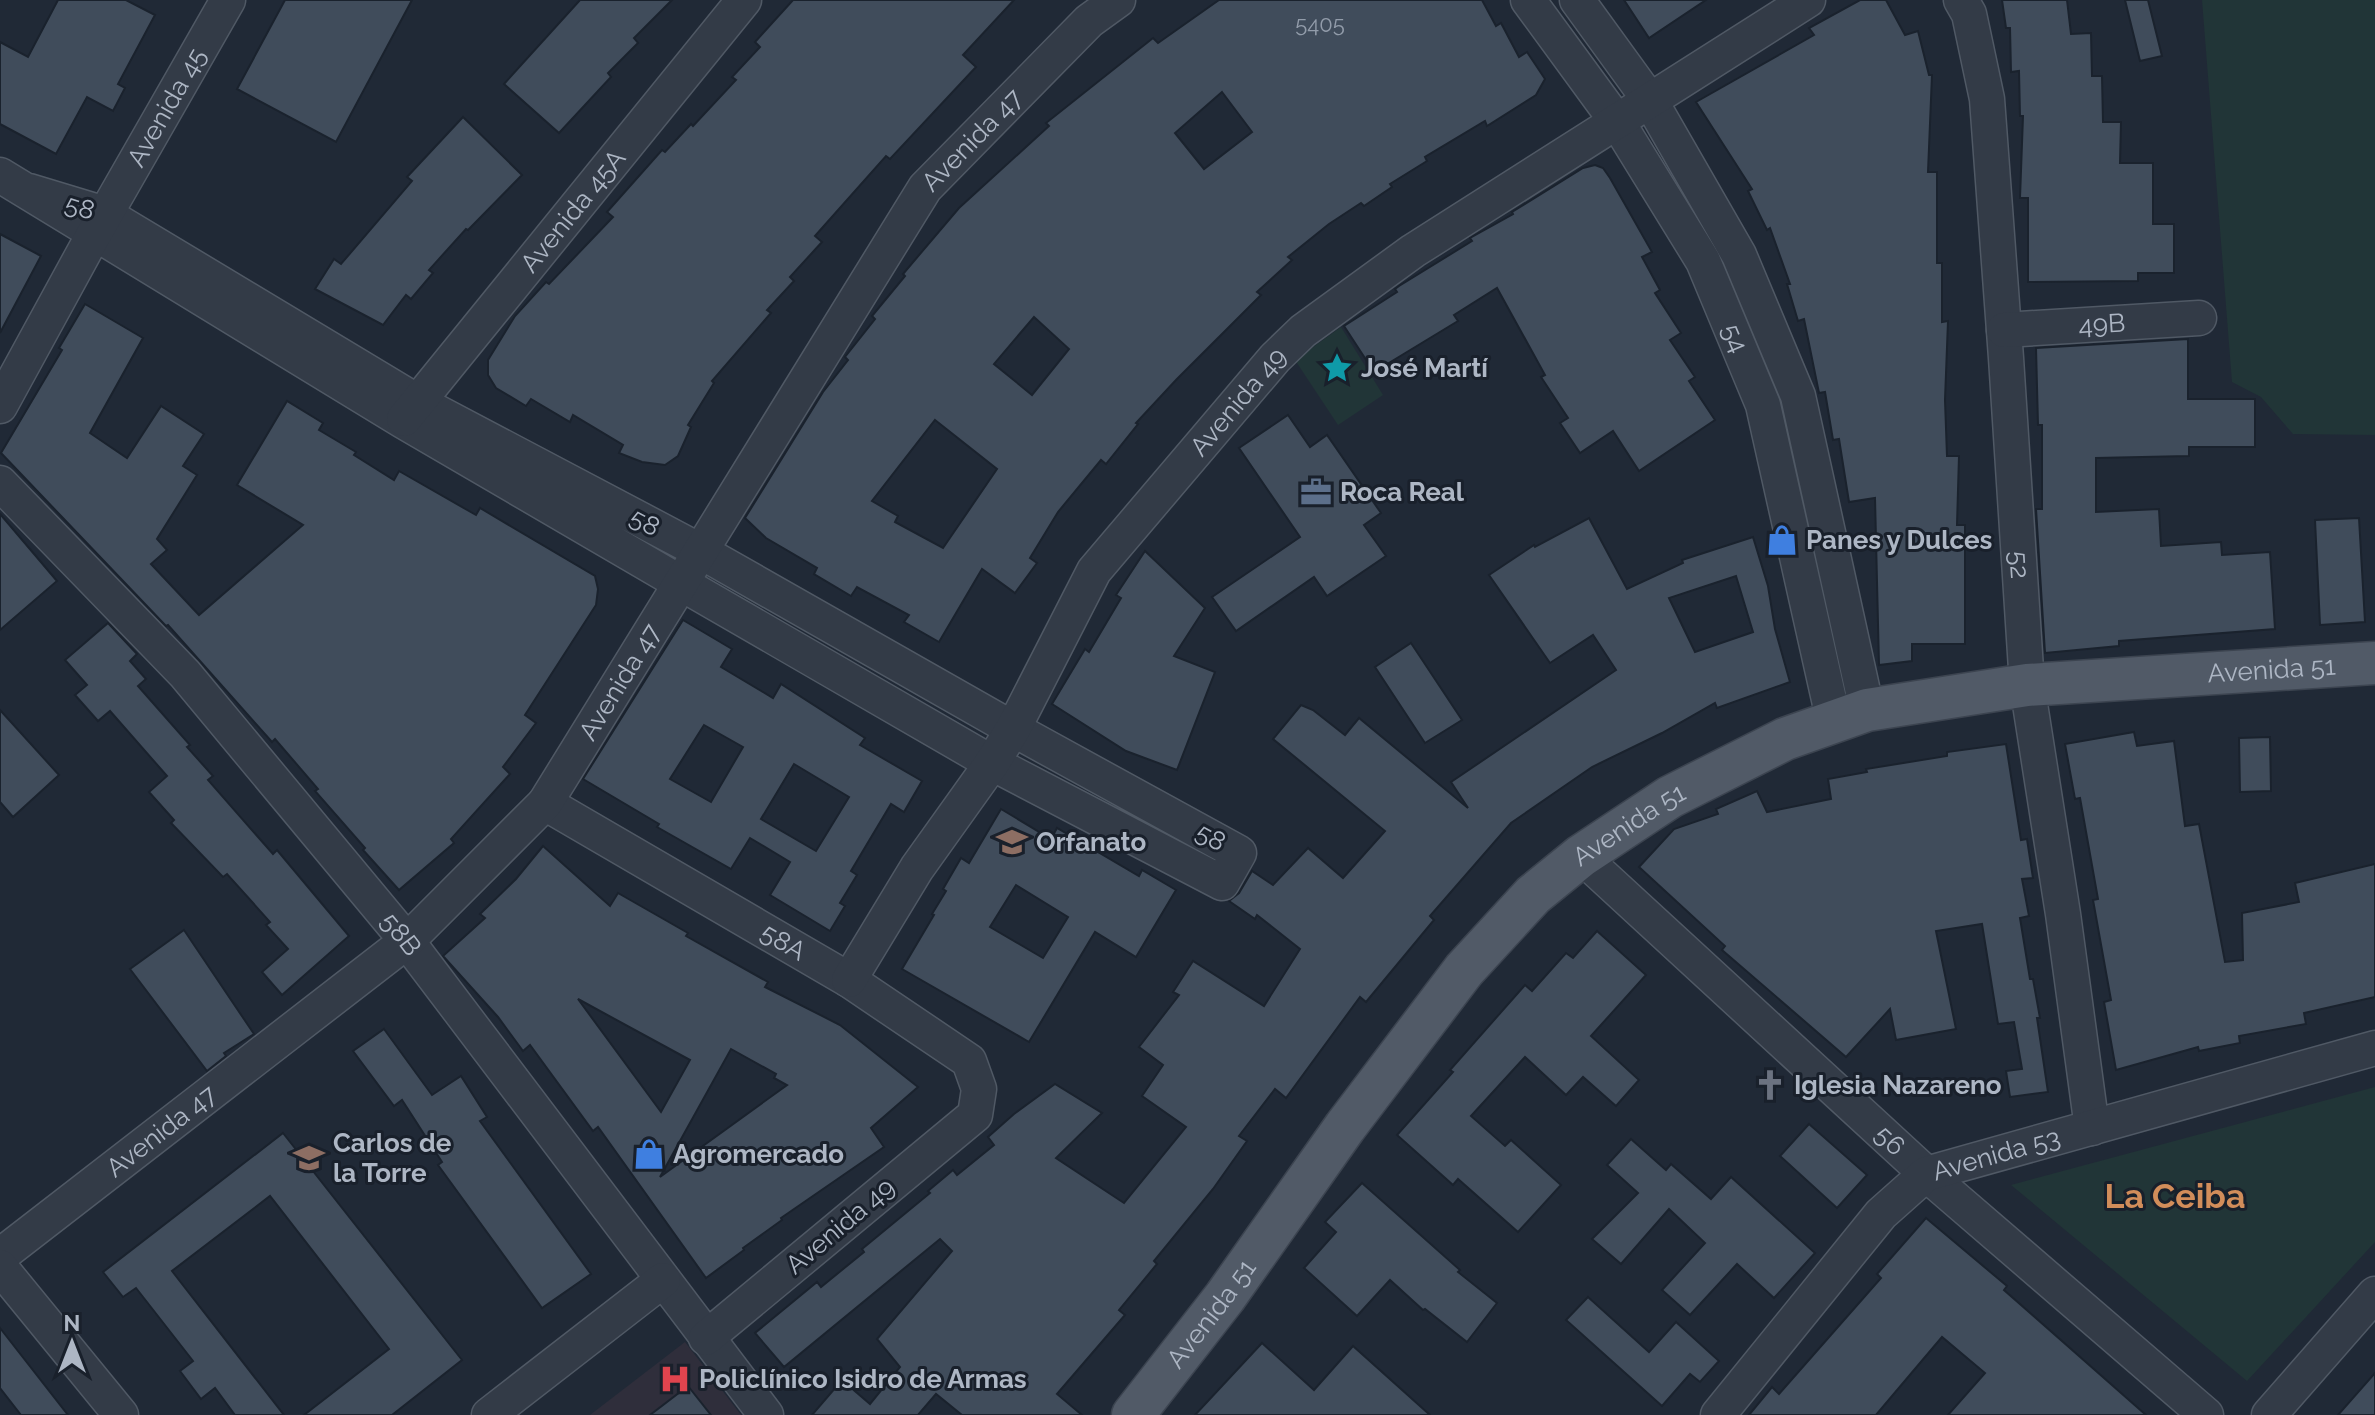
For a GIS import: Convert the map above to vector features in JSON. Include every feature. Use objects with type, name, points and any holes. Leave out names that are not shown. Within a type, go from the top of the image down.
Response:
[{"type":"main road","name":"Avenida 51","points":[[1133,1415],[1225,1297],[1345,1127],[1464,970],[1533,895],[1581,856],[1670,797],[1785,739],[1851,716],[2027,685],[2375,663]]},
{"type":"street","name":"Avenida 45","points":[[0,406],[228,0]]},
{"type":"street","name":"Avenida 45A","points":[[410,411],[744,0]]},
{"type":"street","name":"Avenida 47","points":[[0,1256],[407,941],[545,803],[925,188],[1089,21],[1118,0]]},
{"type":"street","name":"54","points":[[1528,0],[1618,123],[1703,261],[1763,405],[1851,716]]},
{"type":"street","name":"54","points":[[1577,0],[1651,102],[1739,255],[1798,396],[1851,716]]},
{"type":"street","name":"Avenida 49","points":[[849,980],[917,868],[1013,729],[1094,571],[1275,358],[1303,331],[1413,251],[1808,0]]},
{"type":"street","name":"52","points":[[1961,0],[1969,14],[1987,99],[2027,685],[2092,1128]]},
{"type":"street","name":"58","points":[[14,183],[100,224],[410,411],[679,582],[992,763],[1222,883],[1239,853],[700,551],[410,411]]},
{"type":"street","name":"49B","points":[[2004,330],[2199,318]]},
{"type":"street","name":"58B","points":[[0,483],[185,674],[407,941],[766,1415]]},
{"type":"street","name":"58A","points":[[545,803],[849,980],[969,1061],[979,1089],[975,1115]]},
{"type":"street","name":"56","points":[[1581,856],[1926,1174],[2206,1415]]},
{"type":"street","name":"Avenida 53","points":[[1718,1415],[1881,1214],[1926,1174],[2375,1048]]},
{"type":"street","name":"Avenida 49","points":[[706,1338],[975,1115]]},
{"type":"street","points":[[0,1267],[121,1415]]},
{"type":"street","points":[[489,1415],[663,1280]]},
{"type":"street","points":[[2269,1415],[2375,1294]]},
{"type":"shaded area","name":"Policlínico Isidro de Armas","points":[[685,1342],[741,1415],[590,1415]]},
{"type":"green space","points":[[2202,0],[2375,0],[2375,435],[2293,434],[2261,397],[2232,382]]},
{"type":"green space","points":[[1341,327],[1383,395],[1338,425],[1295,360]]},
{"type":"green space","points":[[2375,1087],[2375,1242],[2247,1381],[2011,1185]]},
{"type":"building","points":[[58,0],[126,0],[155,15],[118,84],[125,88],[113,111],[87,97],[56,154],[0,124],[0,42],[28,57]]},
{"type":"building","points":[[285,0],[412,0],[336,142],[237,89]]},
{"type":"building","points":[[580,0],[672,0],[634,38],[638,43],[608,73],[611,77],[559,133],[504,84]]},
{"type":"building","points":[[793,0],[1014,0],[963,55],[976,67],[890,159],[886,156],[815,236],[822,242],[790,277],[794,281],[767,310],[771,313],[712,381],[714,383],[688,425],[691,427],[678,456],[665,465],[642,462],[619,453],[623,445],[573,415],[570,422],[531,399],[526,406],[496,388],[488,375],[488,360],[515,316],[613,217],[607,212],[662,150],[665,152],[691,124],[693,126],[736,80],[732,77],[760,47],[755,42]]},
{"type":"building","points":[[1219,0],[1482,0],[1496,26],[1501,23],[1519,57],[1527,52],[1545,79],[1536,95],[1487,126],[1485,121],[1425,157],[1427,161],[1390,184],[1392,187],[1329,224],[1288,257],[1292,260],[1257,292],[1261,295],[1136,423],[1106,464],[1101,460],[1058,512],[1030,558],[1037,563],[1015,593],[982,569],[939,642],[904,622],[909,615],[857,587],[851,596],[814,574],[817,568],[766,538],[745,518],[823,392],[848,360],[845,357],[875,319],[872,316],[959,208],[1049,126],[1046,123],[1153,38],[1158,43]],"holes":[[[1222,92],[1252,132],[1204,169],[1175,133]],[[1034,317],[1069,349],[1032,395],[994,364]],[[935,420],[997,469],[943,548],[895,522],[898,516],[872,501]]]},
{"type":"building","points":[[1624,0],[1706,0],[1649,38]]},
{"type":"building","points":[[1860,0],[1886,0],[1905,35],[1918,31],[1929,75],[1932,75],[1928,172],[1937,172],[1937,263],[1942,263],[1942,322],[1948,321],[1945,400],[1947,456],[1959,456],[1957,525],[1965,525],[1965,644],[1912,644],[1912,661],[1879,665],[1875,498],[1849,502],[1839,439],[1833,440],[1825,392],[1819,393],[1804,319],[1798,321],[1787,284],[1790,284],[1770,228],[1767,230],[1748,191],[1752,189],[1696,102],[1814,35],[1809,28]]},
{"type":"building","points":[[2002,0],[2067,0],[2071,34],[2091,33],[2092,76],[2102,76],[2103,122],[2121,122],[2120,163],[2153,163],[2153,224],[2174,224],[2174,273],[2138,273],[2138,281],[2028,282],[2028,198],[2020,198],[2023,116],[2020,116],[2019,71],[2011,72],[2010,28],[2006,28]]},
{"type":"building","points":[[2125,0],[2148,0],[2162,56],[2140,61]]},
{"type":"building","points":[[463,117],[522,175],[466,229],[429,270],[433,273],[411,299],[406,295],[383,325],[315,289],[334,259],[341,264],[412,181],[407,177]]},
{"type":"building","points":[[1595,165],[1603,168],[1610,178],[1652,252],[1642,257],[1660,290],[1655,293],[1681,333],[1670,340],[1695,377],[1689,381],[1715,420],[1639,471],[1613,431],[1580,453],[1560,423],[1568,418],[1541,377],[1545,375],[1497,288],[1454,315],[1458,321],[1374,372],[1344,326],[1397,292],[1395,289],[1399,286],[1472,241],[1470,238],[1583,168]]},
{"type":"building","points":[[0,234],[41,256],[0,333]]},
{"type":"building","points":[[85,304],[143,338],[90,433],[127,458],[161,406],[204,434],[183,466],[197,475],[157,539],[167,550],[151,564],[199,615],[303,525],[237,485],[287,401],[323,423],[319,430],[394,480],[399,471],[476,515],[480,508],[595,576],[598,589],[596,605],[525,715],[536,723],[503,767],[510,774],[451,839],[454,843],[399,890],[363,850],[365,848],[275,739],[272,742],[168,625],[1,453],[62,350],[59,348]]},
{"type":"building","points":[[2188,339],[2188,399],[2255,399],[2255,447],[2189,447],[2189,456],[2096,458],[2096,512],[2159,509],[2161,546],[2221,542],[2222,555],[2270,552],[2275,629],[2119,641],[2119,646],[2045,653],[2036,509],[2042,509],[2042,425],[2038,425],[2036,348]]},
{"type":"building","points":[[1288,415],[1310,447],[1327,435],[1381,513],[1364,525],[1386,556],[1327,596],[1314,577],[1236,631],[1212,597],[1300,537],[1239,448]]},
{"type":"building","points":[[0,514],[57,581],[0,630]]},
{"type":"building","points":[[1589,518],[1627,589],[1683,563],[1682,560],[1753,537],[1768,586],[1775,629],[1790,682],[1717,708],[1715,703],[1592,767],[1511,823],[1430,916],[1434,920],[1366,1002],[1360,997],[1286,1098],[1275,1089],[1239,1136],[1247,1141],[1213,1189],[1154,1261],[1157,1264],[1119,1310],[1125,1315],[1057,1394],[1082,1415],[962,1415],[936,1394],[918,1415],[812,1415],[842,1380],[870,1404],[900,1367],[877,1339],[952,1251],[940,1239],[784,1367],[755,1333],[817,1282],[821,1287],[864,1252],[862,1249],[953,1170],[957,1175],[994,1145],[988,1137],[1014,1114],[1055,1084],[1102,1113],[1056,1158],[1124,1203],[1186,1127],[1142,1096],[1163,1065],[1139,1047],[1179,995],[1173,992],[1193,961],[1264,1006],[1300,949],[1257,915],[1255,919],[1229,901],[1239,893],[1252,871],[1273,885],[1308,848],[1343,878],[1385,831],[1273,739],[1301,705],[1313,710],[1345,735],[1359,718],[1468,808],[1451,782],[1616,670],[1593,635],[1550,663],[1489,575]],"holes":[[[1736,576],[1753,632],[1695,652],[1669,598]]]},
{"type":"building","points":[[2359,518],[2365,622],[2320,625],[2315,520]]},
{"type":"building","points":[[1145,551],[1205,608],[1174,656],[1215,672],[1177,770],[1126,751],[1052,704],[1085,649],[1089,652],[1121,598],[1116,595]]},
{"type":"building","points":[[683,620],[732,649],[721,667],[773,698],[781,684],[865,738],[860,745],[922,781],[904,812],[891,804],[851,871],[857,875],[840,903],[845,906],[830,931],[770,895],[790,862],[750,838],[731,869],[657,827],[659,824],[583,779]],"holes":[[[704,725],[743,747],[711,802],[670,779]],[[794,764],[849,797],[816,851],[761,819]]]},
{"type":"building","points":[[108,623],[137,654],[130,661],[146,679],[138,686],[190,745],[187,747],[213,776],[208,780],[273,854],[277,850],[349,936],[282,995],[262,972],[288,949],[266,925],[270,922],[227,874],[223,877],[171,823],[174,820],[149,792],[167,776],[110,711],[98,721],[75,695],[87,685],[65,660]]},
{"type":"building","points":[[1411,643],[1462,720],[1425,743],[1375,667]]},
{"type":"building","points":[[0,710],[59,775],[13,817],[0,802]]},
{"type":"building","points":[[2134,732],[2137,746],[2174,741],[2185,826],[2199,824],[2225,962],[2243,960],[2242,913],[2299,902],[2295,883],[2375,864],[2375,997],[2304,1013],[2306,1024],[2239,1036],[2240,1043],[2199,1051],[2198,1047],[2116,1070],[2104,1002],[2111,1000],[2093,900],[2098,899],[2080,798],[2075,799],[2065,744]]},
{"type":"building","points":[[2270,737],[2271,791],[2240,792],[2239,738]]},
{"type":"building","points":[[2006,744],[2021,840],[2027,839],[2033,878],[2022,879],[2029,916],[2020,918],[2040,1018],[2037,1018],[2048,1092],[2010,1097],[2006,1071],[2022,1069],[2014,1022],[1998,1024],[1982,924],[1936,931],[1956,1029],[1896,1040],[1890,1009],[1846,1057],[1722,950],[1725,946],[1639,867],[1674,829],[1718,814],[1716,809],[1757,791],[1767,812],[1831,799],[1828,779],[1867,772],[1866,769],[1947,756],[1947,752]]},
{"type":"building","points":[[1001,809],[1051,839],[1057,828],[1139,876],[1142,870],[1176,890],[1136,957],[1095,932],[1029,1042],[902,969],[934,915],[946,891],[943,889],[961,858],[969,863]],"holes":[[[1016,885],[1068,917],[1043,958],[990,927]]]},
{"type":"building","points":[[543,846],[610,906],[618,893],[768,982],[765,987],[840,1025],[918,1087],[871,1128],[884,1147],[781,1218],[706,1278],[598,1127],[593,1131],[530,1045],[523,1051],[498,1017],[443,956],[485,918],[480,914],[516,879]],"holes":[[[578,999],[690,1060],[661,1112]],[[731,1049],[776,1074],[774,1078],[787,1085],[660,1177]]]},
{"type":"building","points":[[184,930],[254,1034],[224,1053],[226,1056],[207,1071],[130,969]]},
{"type":"building","points":[[1597,931],[1646,975],[1591,1036],[1639,1080],[1616,1106],[1583,1077],[1566,1095],[1525,1057],[1471,1116],[1505,1146],[1511,1140],[1561,1185],[1518,1232],[1458,1179],[1453,1185],[1397,1135],[1525,985],[1532,991],[1566,953],[1573,958]]},
{"type":"building","points":[[384,1029],[432,1095],[461,1076],[487,1117],[480,1121],[591,1274],[542,1308],[438,1165],[442,1162],[402,1100],[394,1106],[353,1051]]},
{"type":"building","points":[[1809,1124],[1867,1175],[1837,1208],[1780,1156]]},
{"type":"building","points":[[283,1133],[462,1360],[392,1415],[304,1415],[389,1349],[270,1196],[172,1271],[284,1415],[235,1415],[215,1388],[201,1399],[180,1371],[193,1361],[136,1288],[123,1297],[103,1272]]},
{"type":"building","points":[[1631,1139],[1666,1170],[1671,1164],[1711,1199],[1731,1177],[1815,1253],[1774,1298],[1737,1264],[1690,1315],[1662,1290],[1705,1243],[1669,1209],[1621,1264],[1592,1239],[1638,1193],[1607,1165]]},
{"type":"building","points":[[1362,1183],[1460,1270],[1458,1272],[1497,1303],[1467,1342],[1423,1310],[1390,1280],[1357,1316],[1304,1268],[1336,1232],[1325,1222]]},
{"type":"building","points":[[1926,1218],[2007,1286],[2004,1290],[2146,1415],[1948,1415],[1985,1373],[1942,1337],[1876,1415],[1749,1415],[1772,1387],[1779,1394],[1881,1278],[1877,1274]]},
{"type":"building","points":[[1588,1297],[1649,1352],[1676,1322],[1719,1361],[1700,1382],[1690,1374],[1662,1406],[1566,1320]]},
{"type":"building","points":[[0,1328],[68,1415],[21,1415],[0,1388]]},
{"type":"building","points":[[1262,1343],[1314,1390],[1353,1346],[1430,1415],[1195,1415]]},
{"type":"building","points":[[2375,1373],[2375,1415],[2338,1415]]},
{"type":"building","points":[[688,1386],[711,1415],[650,1415]]},
{"type":"place","name":"José Martí","points":[[1337,368]]},
{"type":"place","name":"Roca Real","points":[[1316,492]]},
{"type":"place","name":"Panes y Dulces","points":[[1782,540]]},
{"type":"place","name":"Orfanato","points":[[1012,842]]},
{"type":"place","name":"Iglesia Nazareno","points":[[1770,1085]]},
{"type":"place","name":"Agromercado","points":[[649,1154]]},
{"type":"place","name":"Carlos de la Torre","points":[[309,1158]]},
{"type":"place","name":"Policlínico Isidro de Armas","points":[[675,1379]]},
{"type":"district","name":"La Ceiba","points":[[2175,1196]]}]
